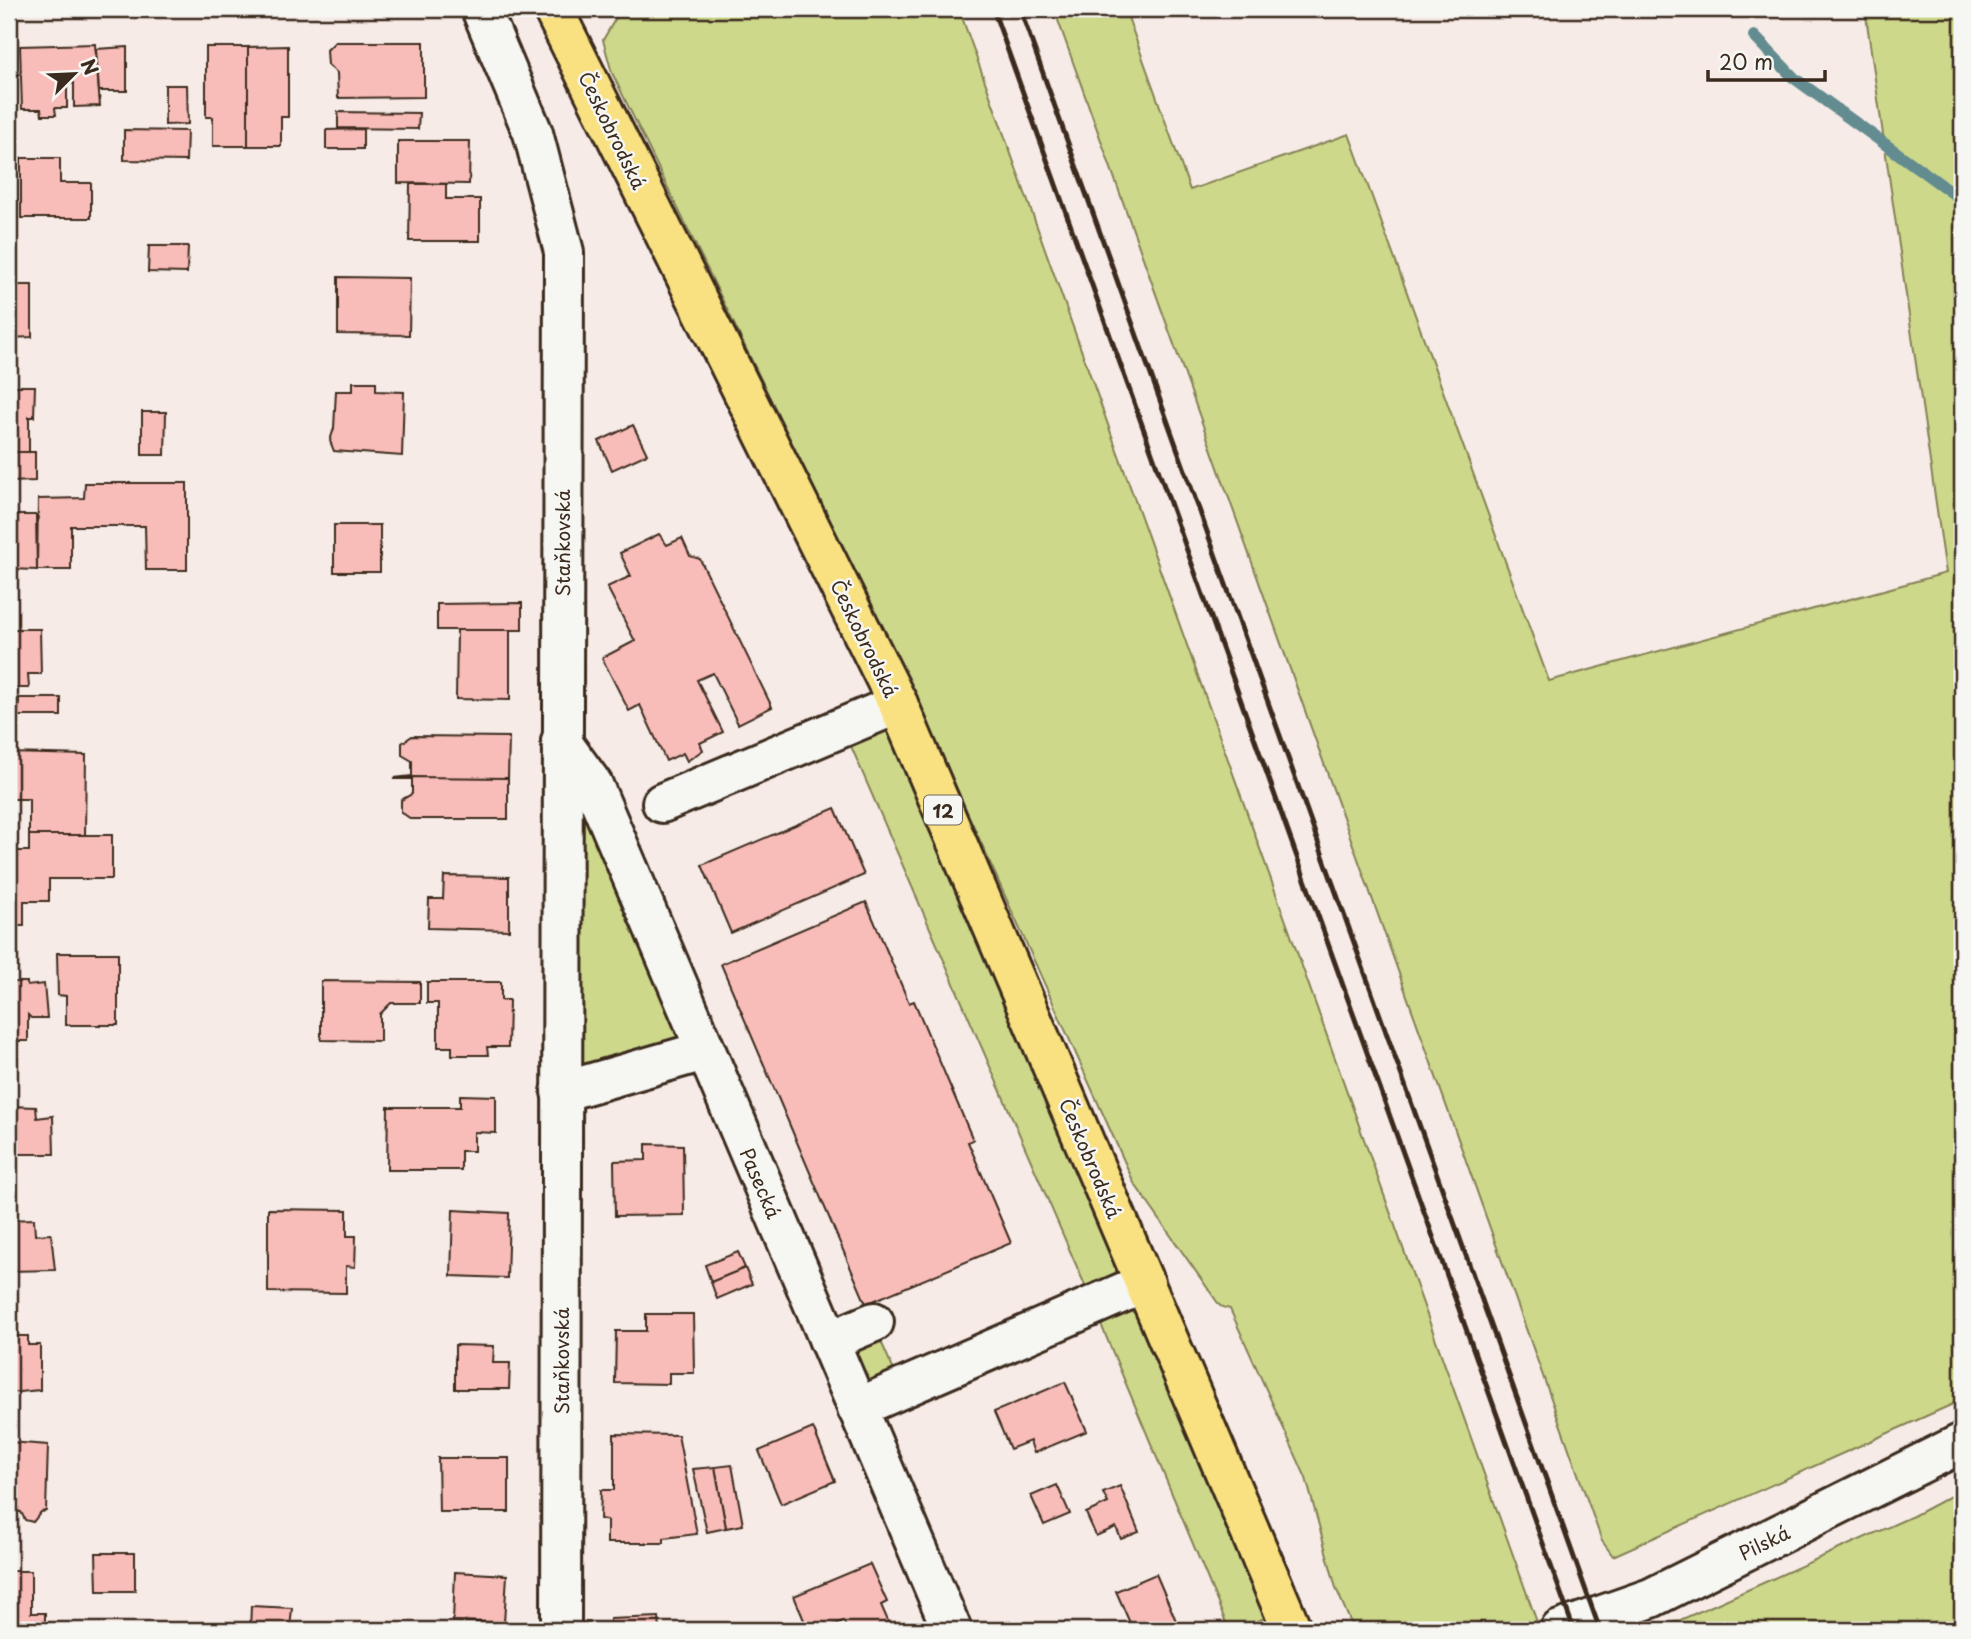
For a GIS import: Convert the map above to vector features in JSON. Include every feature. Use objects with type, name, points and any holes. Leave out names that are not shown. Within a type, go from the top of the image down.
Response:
[{"type":"main road","name":"Českobrodská","points":[[553,9],[898,704],[1292,1630]]},
{"type":"street","name":"Staňkovská","points":[[481,9],[533,133],[564,252],[561,1630]]},
{"type":"street","points":[[662,803],[898,704]]},
{"type":"street","name":"Pasecká","points":[[561,741],[593,785],[952,1630]]},
{"type":"street","points":[[561,1092],[704,1051]]},
{"type":"street","points":[[857,1408],[1144,1283]]},
{"type":"street","points":[[829,1341],[874,1322]]},
{"type":"street","name":"Pilská","points":[[1560,1630],[1651,1598],[1962,1443]]},
{"type":"green space","points":[[621,9],[959,9],[1537,1622],[1504,1630],[1359,1630],[1350,1621],[1336,1588],[1306,1478],[1230,1309],[1220,1306],[1134,1183],[916,698],[612,73],[603,40]]},
{"type":"green space","points":[[1054,9],[1125,9],[1190,190],[1349,134],[1549,681],[1946,573],[1865,9],[1962,9],[1962,1400],[1613,1556],[1602,1541]]},
{"type":"green space","points":[[894,711],[1135,1278],[1090,1297],[844,730]]},
{"type":"green space","points":[[569,759],[698,1048],[566,1085]]},
{"type":"green space","points":[[1139,1285],[1281,1611],[1237,1630],[1229,1630],[1095,1310]]},
{"type":"green space","points":[[873,1323],[901,1387],[858,1406],[830,1342]]},
{"type":"green space","points":[[1962,1490],[1962,1630],[1658,1630],[1913,1516]]},
{"type":"building","points":[[335,42],[424,42],[424,97],[338,98],[337,73],[328,65],[327,50]]},
{"type":"building","points":[[95,44],[100,106],[74,107],[74,83],[67,84],[67,108],[55,108],[56,115],[42,115],[41,109],[22,109],[20,46]]},
{"type":"building","points":[[288,46],[288,117],[281,117],[281,146],[248,146],[248,47]]},
{"type":"building","points":[[127,47],[127,91],[99,91],[96,49]]},
{"type":"building","points":[[206,47],[248,47],[248,146],[213,146],[213,117],[206,117]]},
{"type":"building","points":[[165,85],[187,85],[188,124],[165,125]]},
{"type":"building","points":[[338,112],[419,113],[418,129],[338,128]]},
{"type":"building","points":[[363,129],[363,149],[326,149],[326,130]]},
{"type":"building","points":[[124,130],[187,131],[186,161],[124,160]]},
{"type":"building","points":[[398,141],[470,141],[469,184],[398,183]]},
{"type":"building","points":[[21,158],[60,158],[60,183],[91,183],[91,218],[21,218]]},
{"type":"building","points":[[410,184],[446,184],[446,199],[480,199],[480,241],[409,241]]},
{"type":"building","points":[[149,246],[188,246],[187,273],[148,272]]},
{"type":"building","points":[[338,277],[410,278],[409,335],[338,334]]},
{"type":"building","points":[[9,285],[32,285],[32,337],[9,338]]},
{"type":"building","points":[[353,382],[376,382],[376,391],[404,392],[402,456],[334,451],[330,441],[334,428],[336,391],[353,391]]},
{"type":"building","points":[[9,386],[35,386],[34,417],[29,417],[29,452],[9,452]]},
{"type":"building","points":[[142,412],[166,412],[165,455],[142,455]]},
{"type":"building","points":[[633,425],[647,454],[612,470],[599,441]]},
{"type":"building","points":[[9,452],[35,452],[35,481],[9,482]]},
{"type":"building","points":[[85,483],[187,483],[187,570],[146,570],[145,526],[71,526],[71,570],[37,570],[38,499],[84,498]]},
{"type":"building","points":[[9,515],[36,515],[37,570],[9,569]]},
{"type":"building","points":[[334,525],[380,525],[380,572],[334,572]]},
{"type":"building","points":[[659,534],[667,545],[682,538],[690,556],[700,559],[772,707],[738,724],[713,673],[697,680],[723,732],[700,743],[703,750],[687,761],[683,753],[666,761],[640,705],[629,711],[602,658],[635,641],[607,587],[631,576],[620,553]]},
{"type":"building","points":[[522,603],[522,630],[437,630],[437,604]]},
{"type":"building","points":[[9,629],[40,629],[41,674],[28,674],[29,688],[9,688]]},
{"type":"building","points":[[457,630],[510,630],[510,700],[456,699]]},
{"type":"building","points":[[19,698],[61,698],[61,716],[18,716]]},
{"type":"building","points":[[412,736],[509,737],[508,778],[394,778],[412,776],[412,761],[402,755],[402,743]]},
{"type":"building","points":[[9,753],[86,755],[85,835],[29,835],[29,799],[9,799]]},
{"type":"building","points":[[508,778],[508,819],[411,819],[401,812],[401,800],[412,794],[412,779],[394,779]]},
{"type":"building","points":[[835,808],[864,875],[731,933],[702,865]]},
{"type":"building","points":[[29,835],[112,835],[112,879],[49,879],[49,901],[24,901],[24,926],[9,926],[9,851],[29,851]]},
{"type":"building","points":[[444,876],[509,877],[509,930],[428,928],[429,899],[443,899]]},
{"type":"building","points":[[866,902],[909,1003],[914,1001],[973,1140],[968,1142],[1011,1243],[866,1304],[721,964]]},
{"type":"building","points":[[57,953],[118,953],[118,1025],[66,1025],[66,996],[58,995]]},
{"type":"building","points":[[321,981],[420,982],[420,1003],[391,1003],[380,1014],[380,1041],[321,1040]]},
{"type":"building","points":[[9,982],[27,982],[27,986],[44,984],[47,1018],[31,1018],[28,1015],[28,1041],[9,1041]]},
{"type":"building","points":[[427,982],[501,982],[501,1000],[509,1000],[508,1047],[487,1047],[488,1055],[452,1055],[452,1047],[438,1047],[438,1003],[427,1003]]},
{"type":"building","points":[[460,1095],[496,1096],[496,1133],[474,1132],[474,1151],[461,1151],[461,1170],[387,1170],[388,1107],[460,1107]]},
{"type":"building","points":[[9,1106],[36,1107],[37,1118],[53,1116],[54,1154],[9,1154]]},
{"type":"building","points":[[646,1144],[683,1145],[684,1215],[615,1216],[614,1161],[646,1160]]},
{"type":"building","points":[[268,1209],[347,1210],[347,1236],[356,1236],[355,1267],[346,1266],[346,1293],[268,1292]]},
{"type":"building","points":[[453,1210],[509,1213],[507,1278],[451,1276]]},
{"type":"building","points":[[34,1219],[35,1235],[51,1234],[55,1270],[9,1271],[9,1220]]},
{"type":"building","points":[[738,1252],[745,1268],[711,1282],[705,1265]]},
{"type":"building","points":[[745,1268],[752,1284],[717,1299],[711,1282]]},
{"type":"building","points":[[646,1314],[693,1314],[694,1373],[669,1373],[669,1384],[615,1383],[616,1331],[646,1331]]},
{"type":"building","points":[[9,1336],[28,1336],[28,1345],[40,1345],[40,1390],[9,1393]]},
{"type":"building","points":[[455,1345],[494,1346],[493,1363],[510,1363],[509,1389],[455,1389]]},
{"type":"building","points":[[1065,1382],[1087,1431],[1034,1453],[1030,1441],[1010,1449],[994,1412]]},
{"type":"building","points":[[813,1428],[835,1481],[781,1504],[759,1451]]},
{"type":"building","points":[[614,1434],[678,1435],[697,1534],[664,1538],[664,1543],[607,1543],[607,1520],[600,1519],[601,1490],[614,1490]]},
{"type":"building","points":[[9,1442],[48,1445],[46,1511],[41,1512],[33,1522],[25,1520],[21,1512],[9,1511]]},
{"type":"building","points":[[438,1458],[509,1458],[509,1512],[439,1512]]},
{"type":"building","points":[[732,1465],[743,1525],[726,1528],[715,1467]]},
{"type":"building","points":[[715,1467],[726,1528],[707,1532],[693,1469]]},
{"type":"building","points":[[1057,1485],[1070,1514],[1044,1525],[1031,1496]]},
{"type":"building","points":[[1120,1486],[1139,1532],[1121,1539],[1116,1527],[1096,1536],[1086,1513],[1108,1503],[1103,1493]]},
{"type":"building","points":[[96,1553],[135,1553],[135,1591],[97,1591]]},
{"type":"building","points":[[870,1564],[887,1602],[881,1605],[892,1630],[848,1630],[843,1621],[822,1630],[808,1630],[794,1596]]},
{"type":"building","points":[[9,1571],[31,1571],[31,1613],[45,1613],[45,1630],[9,1630]]},
{"type":"building","points":[[455,1572],[507,1575],[504,1623],[453,1621]]},
{"type":"building","points":[[1156,1574],[1180,1630],[1133,1630],[1116,1591]]},
{"type":"building","points":[[251,1606],[292,1608],[290,1630],[250,1630]]},
{"type":"building","points":[[659,1617],[660,1630],[610,1630],[610,1619]]},
{"type":"waterway","points":[[1754,36],[1794,78],[1962,200]]},
{"type":"railway","points":[[993,9],[1574,1630]]},
{"type":"railway","points":[[1020,9],[1600,1630]]}]
